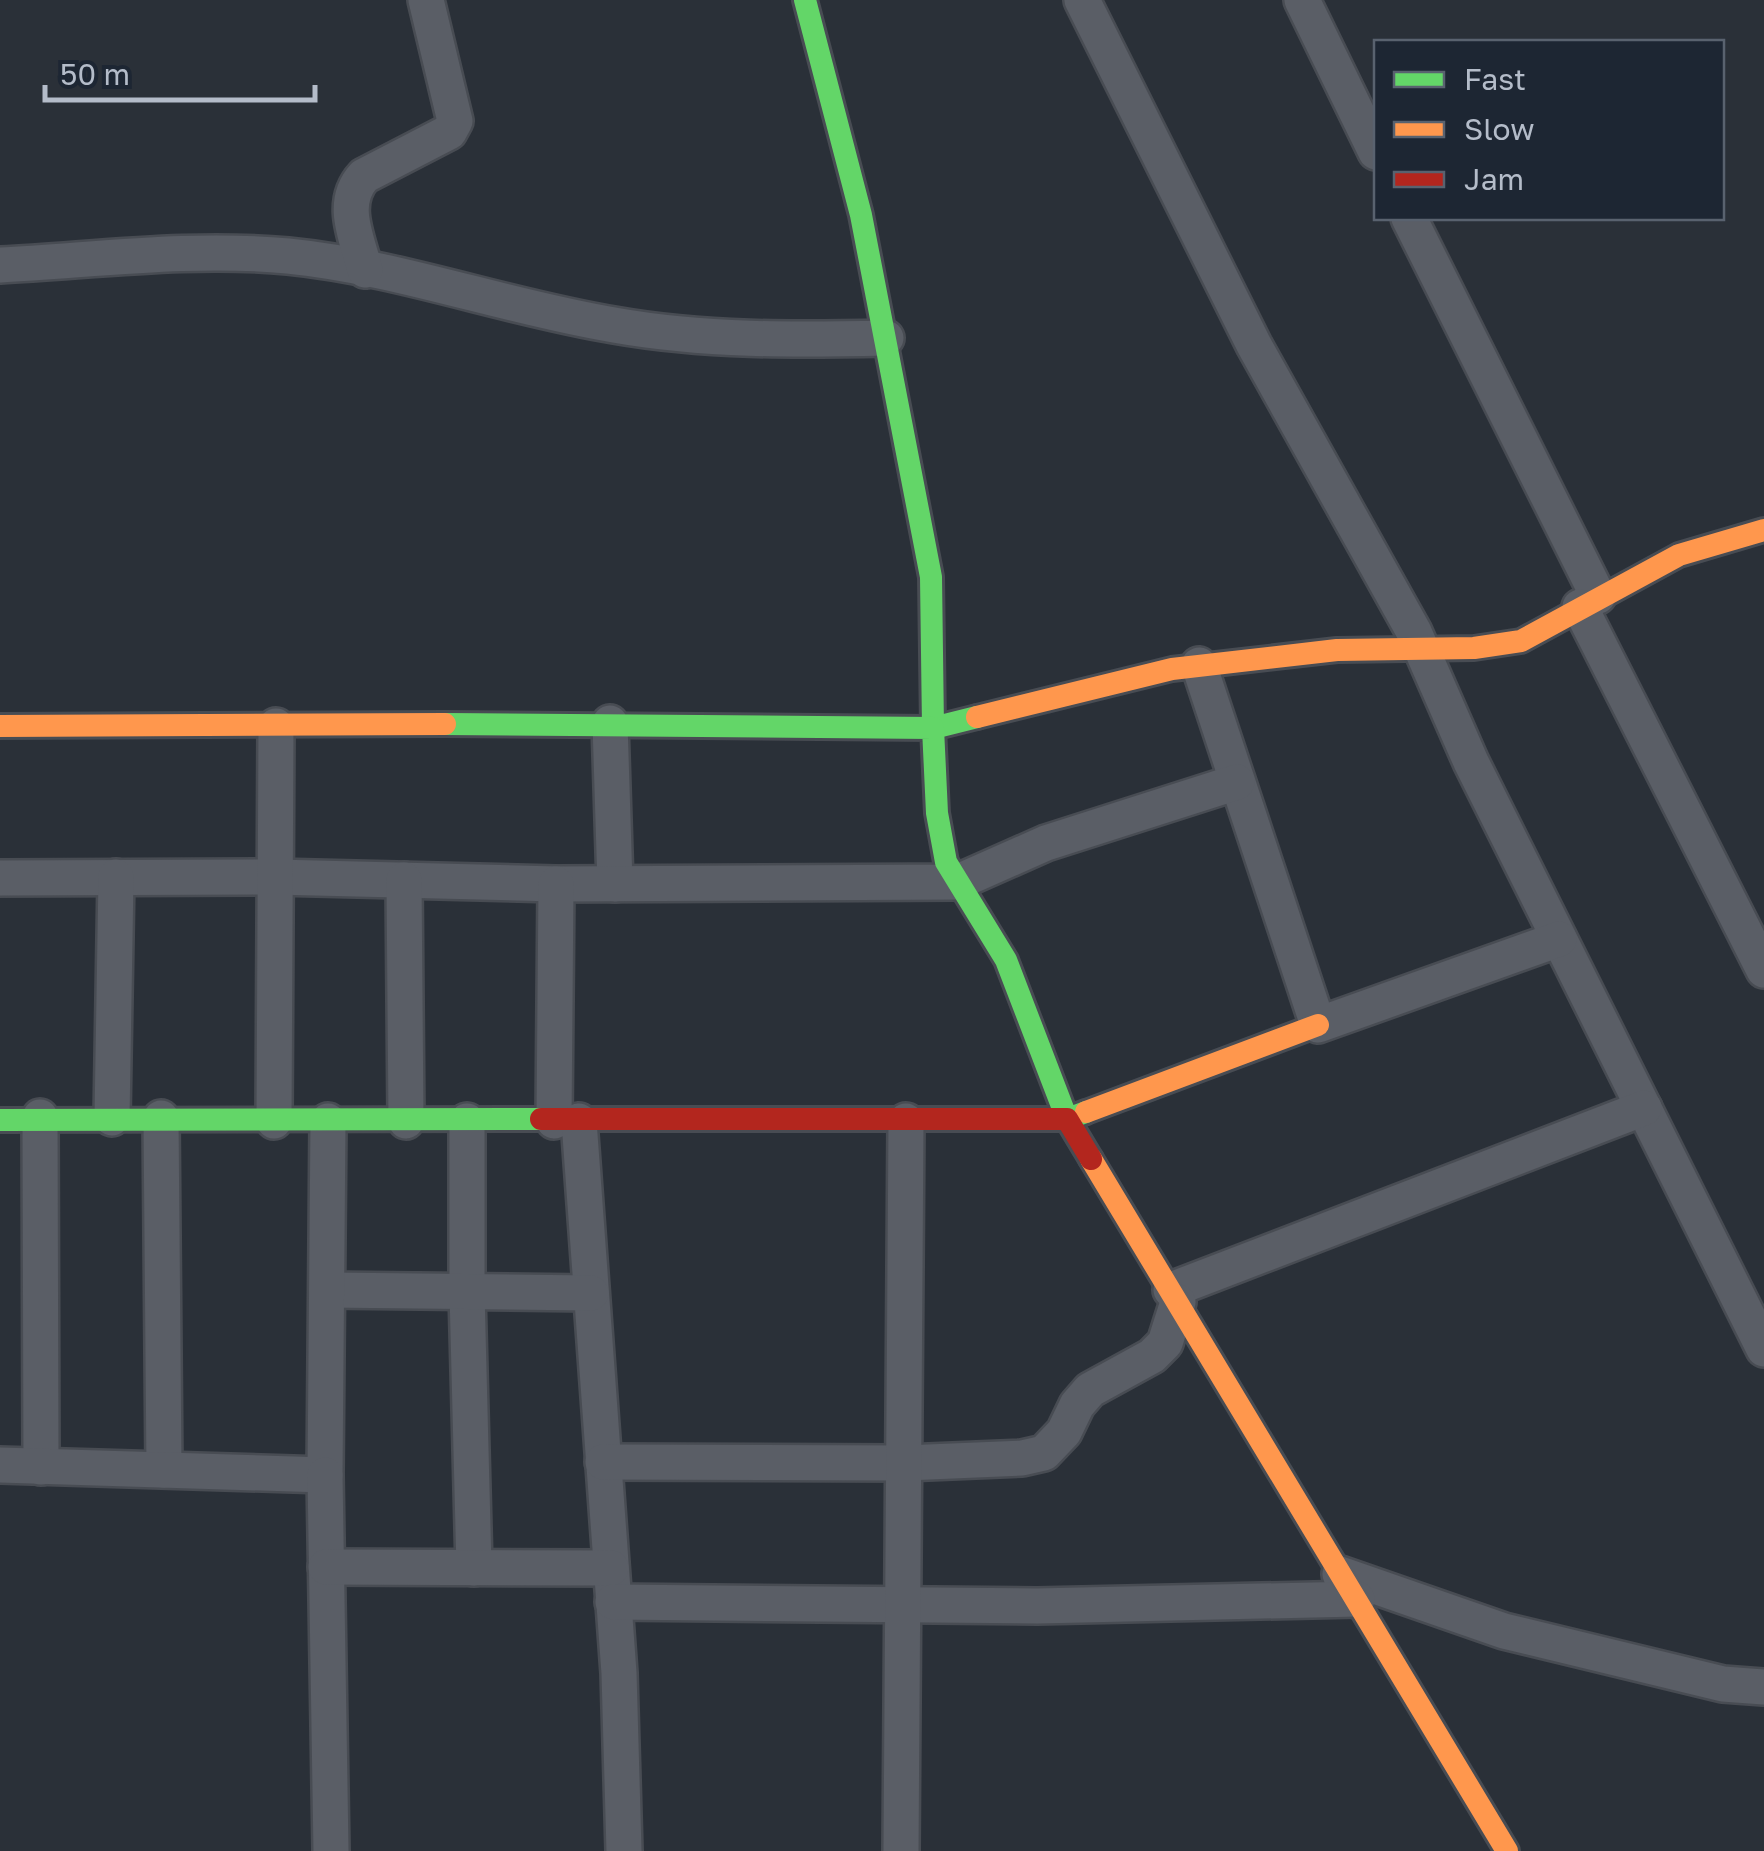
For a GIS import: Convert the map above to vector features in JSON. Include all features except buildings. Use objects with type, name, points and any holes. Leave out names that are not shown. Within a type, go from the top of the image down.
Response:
[{"type":"street","points":[[365,270],[349,206],[356,185],[364,176],[448,132],[455,121],[426,0]]},
{"type":"street","points":[[805,0],[860,215],[931,578],[932,728],[946,862],[1006,960],[1067,1119],[1507,1851]]},
{"type":"street","points":[[1082,0],[1254,345],[1420,647],[1471,762],[1764,1349]]},
{"type":"street","points":[[1305,1],[1374,148]]},
{"type":"street","points":[[1410,220],[1764,970]]},
{"type":"street","points":[[0,265],[210,251],[292,256],[611,325],[685,336],[886,338]]},
{"type":"street","points":[[0,726],[610,724],[932,728],[1172,669],[1306,653],[1474,648],[1520,640],[1679,555],[1764,530]]},
{"type":"street","points":[[1199,665],[1318,1025]]},
{"type":"street","points":[[610,724],[615,884]]},
{"type":"street","points":[[274,1121],[276,726]]},
{"type":"street","points":[[0,878],[556,884],[958,882],[1046,843],[1238,782]]},
{"type":"street","points":[[112,1118],[116,878]]},
{"type":"street","points":[[404,880],[406,1121]]},
{"type":"street","points":[[556,884],[566,1121],[591,1294],[612,1585],[624,1851]]},
{"type":"street","points":[[0,1120],[1067,1119],[1559,939]]},
{"type":"street","points":[[1175,1296],[1644,1108]]},
{"type":"street","points":[[40,1117],[41,1466]]},
{"type":"street","points":[[161,1118],[164,1470]]},
{"type":"street","points":[[328,1121],[325,1475],[331,1851]]},
{"type":"street","points":[[467,1121],[474,1568]]},
{"type":"street","points":[[901,1851],[906,1121]]},
{"type":"street","points":[[327,1290],[591,1294]]},
{"type":"street","points":[[603,1462],[905,1463],[1022,1458],[1044,1453],[1064,1432],[1077,1405],[1090,1390],[1152,1356],[1165,1343],[1175,1296]]},
{"type":"street","points":[[0,1465],[325,1475]]},
{"type":"street","points":[[326,1567],[474,1568],[612,1585],[904,1606],[1349,1586],[1504,1631],[1723,1684],[1764,1688]]},
{"type":"traffic: fast","points":[[805,0],[861,215],[931,577],[933,728],[977,717]]},
{"type":"traffic: fast","points":[[445,724],[933,728],[937,813],[946,862],[1006,960],[1067,1119],[1086,1112]]},
{"type":"traffic: fast","points":[[0,1120],[541,1119]]},
{"type":"traffic: slow","points":[[977,717],[1172,669],[1337,650],[1474,648],[1521,641],[1679,555],[1764,530]]},
{"type":"traffic: slow","points":[[0,726],[445,724]]},
{"type":"traffic: slow","points":[[1086,1112],[1318,1025]]},
{"type":"traffic: slow","points":[[1091,1159],[1507,1851]]},
{"type":"traffic: jam","points":[[541,1119],[1067,1119],[1091,1159]]}]
